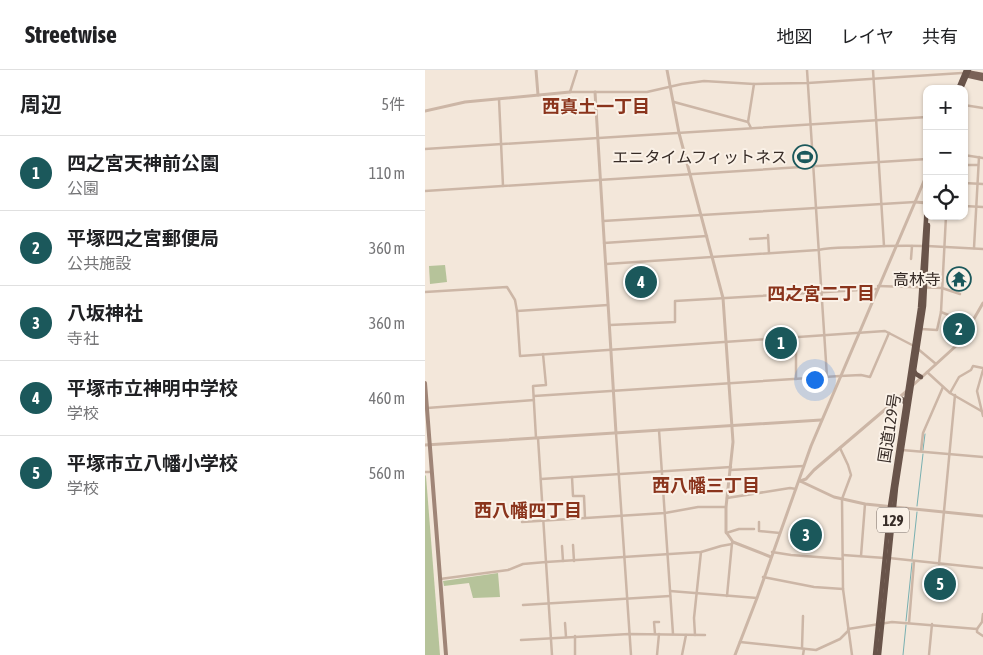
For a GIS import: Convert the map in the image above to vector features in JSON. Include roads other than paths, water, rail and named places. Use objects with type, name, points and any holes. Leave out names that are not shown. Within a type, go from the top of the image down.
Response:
[{"type":"highway","points":[[961,85],[966,72]]},
{"type":"highway","name":"国道129号","points":[[877,655],[892,506],[906,404],[921,329],[927,220]]},
{"type":"highway","name":"国道129号","points":[[926,246],[929,220]]},
{"type":"highway","name":"国道129号","points":[[892,506],[902,450],[924,288]]},
{"type":"highway","points":[[914,371],[921,377]]},
{"type":"highway","points":[[897,398],[902,399],[906,404]]},
{"type":"main road","points":[[966,72],[983,77]]},
{"type":"main road","points":[[425,383],[427,445],[431,472],[445,655]]},
{"type":"street","points":[[536,70],[537,95]]},
{"type":"street","points":[[570,92],[577,70]]},
{"type":"street","points":[[667,70],[679,133],[723,298],[733,454],[726,507],[726,533],[732,543],[727,596]]},
{"type":"street","points":[[807,70],[827,377]]},
{"type":"street","points":[[873,70],[884,246]]},
{"type":"street","points":[[425,111],[465,102],[570,92],[647,92],[703,81],[754,84],[808,83],[966,72]]},
{"type":"street","points":[[751,128],[749,122],[754,84]]},
{"type":"street","points":[[595,92],[631,655]]},
{"type":"street","points":[[499,99],[503,186]]},
{"type":"street","points":[[674,102],[749,122]]},
{"type":"street","points":[[968,106],[983,108]]},
{"type":"street","points":[[425,148],[923,117]]},
{"type":"street","points":[[968,156],[983,158]]},
{"type":"street","points":[[974,248],[979,157]]},
{"type":"street","points":[[425,191],[923,159]]},
{"type":"street","points":[[968,165],[978,165]]},
{"type":"street","points":[[735,655],[821,420],[927,175]]},
{"type":"street","points":[[968,183],[983,184]]},
{"type":"street","points":[[603,221],[816,208],[826,209],[838,206],[915,202],[923,203]]},
{"type":"street","points":[[968,206],[983,207]]},
{"type":"street","points":[[921,329],[937,330],[941,312],[946,220]]},
{"type":"street","points":[[604,243],[707,236]]},
{"type":"street","points":[[750,239],[768,237],[769,253]]},
{"type":"street","points":[[606,264],[818,250],[833,247],[896,245],[983,249]]},
{"type":"street","points":[[911,259],[912,246]]},
{"type":"street","points":[[425,292],[507,287],[515,300],[517,310],[520,356],[885,331],[916,348],[936,364]]},
{"type":"street","points":[[609,325],[675,322],[675,301],[878,287],[942,288],[960,294]]},
{"type":"street","points":[[800,481],[806,479],[957,345],[981,311],[983,303]]},
{"type":"street","points":[[517,310],[608,305]]},
{"type":"street","points":[[941,312],[971,324]]},
{"type":"street","points":[[534,396],[840,376],[861,375],[870,377],[889,333]]},
{"type":"street","points":[[796,337],[796,379]]},
{"type":"street","points":[[543,354],[546,385],[533,386],[544,520],[552,655]]},
{"type":"street","points":[[950,393],[959,377],[971,370],[973,366],[983,369],[977,391],[983,416]]},
{"type":"street","points":[[927,372],[950,393],[982,412]]},
{"type":"street","points":[[921,451],[923,434],[943,387]]},
{"type":"street","points":[[939,564],[955,396]]},
{"type":"street","points":[[427,408],[534,400]]},
{"type":"street","points":[[427,445],[821,420]]},
{"type":"street","points":[[659,430],[673,634]]},
{"type":"street","points":[[840,448],[851,475],[842,499],[843,589],[852,655]]},
{"type":"street","points":[[902,450],[983,458]]},
{"type":"street","points":[[541,479],[804,466]]},
{"type":"street","points":[[425,472],[431,472]]},
{"type":"street","points":[[572,477],[573,496],[584,496],[585,518]]},
{"type":"street","points":[[800,481],[824,493],[865,504],[983,516]]},
{"type":"street","points":[[727,498],[790,488],[796,490]]},
{"type":"street","points":[[861,556],[865,504]]},
{"type":"street","points":[[522,522],[665,513],[698,507],[726,507]]},
{"type":"street","points":[[759,522],[759,531],[780,533]]},
{"type":"street","points":[[726,533],[739,529],[754,529]]},
{"type":"street","points":[[439,579],[508,570],[523,564],[701,552],[732,543],[771,557]]},
{"type":"street","points":[[573,545],[574,561]]},
{"type":"street","points":[[562,546],[563,561]]},
{"type":"street","points":[[695,635],[694,618],[701,552]]},
{"type":"street","points":[[772,552],[843,559]]},
{"type":"street","points":[[843,555],[983,568]]},
{"type":"street","points":[[909,623],[914,561]]},
{"type":"street","points":[[763,578],[814,587],[843,589]]},
{"type":"street","points":[[670,591],[757,598]]},
{"type":"street","points":[[523,605],[670,596]]},
{"type":"street","points":[[977,629],[982,622],[983,614]]},
{"type":"street","points":[[803,616],[801,636],[803,640],[803,655]]},
{"type":"street","points":[[655,634],[654,622],[659,622]]},
{"type":"street","points":[[565,623],[566,637]]},
{"type":"street","points":[[740,642],[820,649],[844,636],[848,630],[880,623],[932,624],[977,629]]},
{"type":"street","points":[[929,655],[932,624]]},
{"type":"street","points":[[977,629],[977,632],[983,636]]},
{"type":"street","points":[[521,640],[629,634],[705,635]]},
{"type":"street","points":[[657,655],[659,634]]},
{"type":"street","points":[[682,655],[686,635]]},
{"type":"street","points":[[575,636],[575,655]]},
{"type":"waterway","points":[[923,450],[925,434]]},
{"type":"waterway","points":[[917,506],[923,454]]},
{"type":"waterway","points":[[912,559],[917,512]]},
{"type":"waterway","points":[[906,621],[912,563]]},
{"type":"waterway","points":[[903,655],[906,625]]},
{"type":"place","name":"エニタイムフィットネス","points":[[805,157]]},
{"type":"place","name":"高林寺","points":[[959,279]]},
{"type":"place","name":"平塚市立神明中学校","points":[[641,282]]},
{"type":"place","name":"平塚四之宮郵便局","points":[[959,329]]},
{"type":"place","name":"四之宮天神前公園","points":[[781,343]]},
{"type":"place","name":"八坂神社","points":[[806,535]]},
{"type":"place","name":"平塚市立八幡小学校","points":[[940,584]]},
{"type":"district","name":"西真土一丁目","points":[[596,106]]},
{"type":"district","name":"四之宮二丁目","points":[[821,293]]},
{"type":"district","name":"西八幡三丁目","points":[[706,485]]},
{"type":"district","name":"西八幡四丁目","points":[[528,510]]}]
